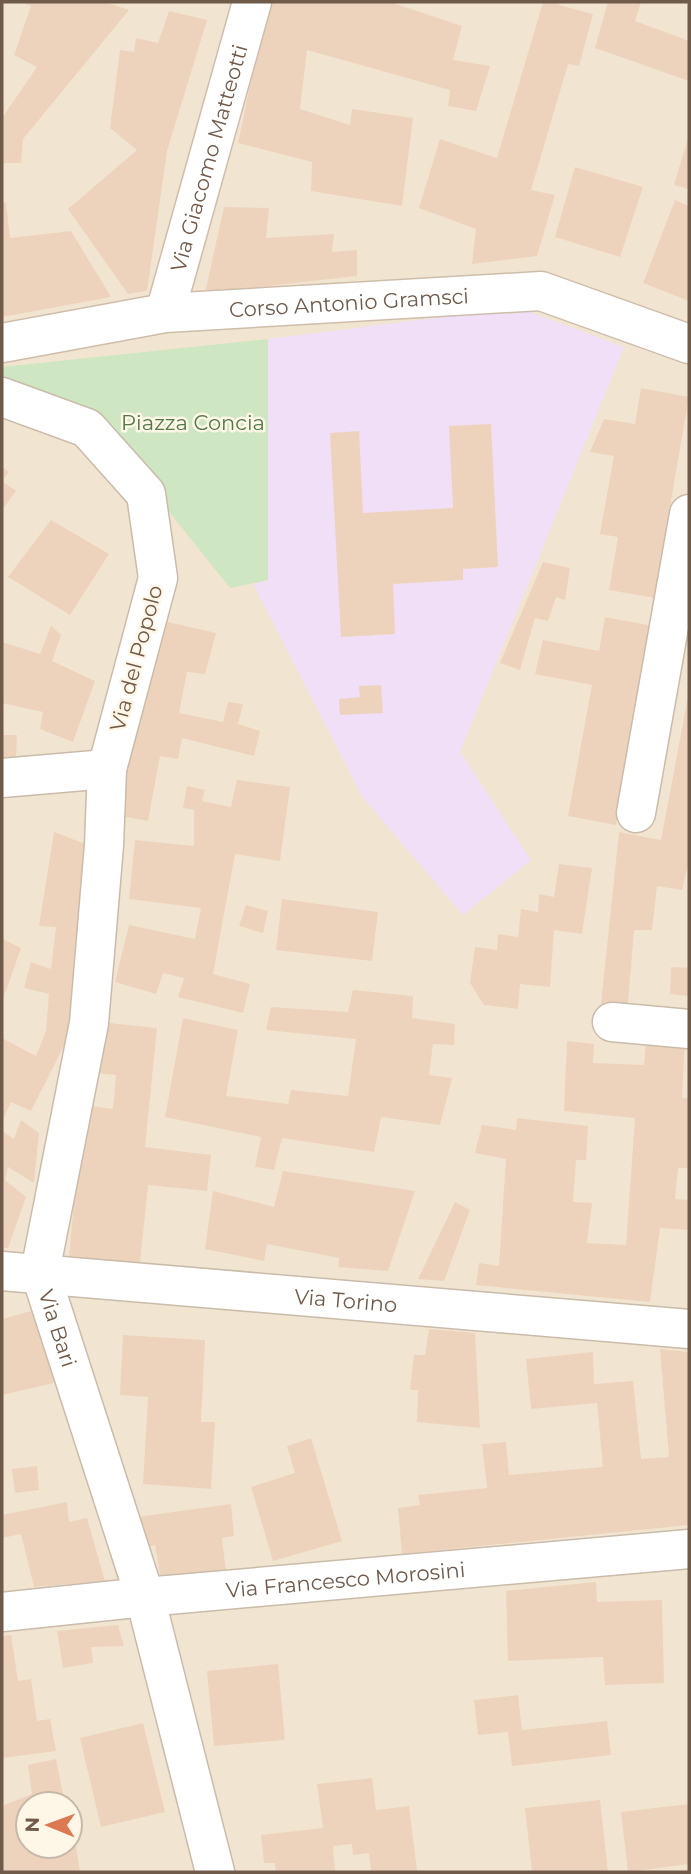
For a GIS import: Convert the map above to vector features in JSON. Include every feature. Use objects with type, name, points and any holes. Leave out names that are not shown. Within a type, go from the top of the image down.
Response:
[{"type":"street","name":"Via Giacomo Matteotti","points":[[164,313],[252,2]]},
{"type":"street","name":"Corso Antonio Gramsci","points":[[2,343],[164,313],[541,290],[689,344]]},
{"type":"street","name":"Via del Popolo","points":[[2,397],[87,428],[146,494],[158,578],[107,769]]},
{"type":"street","points":[[636,813],[689,514]]},
{"type":"street","points":[[2,778],[107,769]]},
{"type":"street","name":"Via Bari","points":[[107,769],[104,845],[89,1023],[40,1272],[145,1597],[215,1872]]},
{"type":"street","points":[[612,1022],[689,1029]]},
{"type":"street","name":"Via Torino","points":[[2,1271],[40,1272],[689,1329]]},
{"type":"street","name":"Via Francesco Morosini","points":[[2,1612],[689,1549]]},
{"type":"shaded area","points":[[2,2],[689,2],[689,1872],[2,1872]]},
{"type":"shaded area","points":[[524,310],[624,347],[460,752],[531,860],[463,915],[363,798],[253,584],[268,580],[268,339],[474,313]]},
{"type":"green space","name":"Piazza Concia","points":[[268,339],[268,580],[230,588],[91,414],[6,388],[2,367]]},
{"type":"building","points":[[23,2],[105,2],[129,10],[23,139],[21,163],[2,163],[2,118],[37,67],[14,55],[31,6]]},
{"type":"building","points":[[270,2],[390,2],[462,26],[453,60],[490,66],[476,111],[448,106],[450,90],[307,50],[300,109],[350,125],[352,109],[413,118],[402,206],[311,191],[312,162],[238,143],[267,5]]},
{"type":"building","points":[[543,2],[560,2],[559,5],[593,14],[579,66],[568,64],[531,190],[555,195],[537,256],[472,264],[476,229],[419,208],[440,139],[497,158]]},
{"type":"building","points":[[608,2],[641,2],[635,21],[689,41],[689,81],[595,48]]},
{"type":"building","points":[[169,11],[207,20],[167,151],[147,291],[128,294],[68,209],[137,150],[110,128],[120,50],[134,52],[136,38],[158,43]]},
{"type":"building","points":[[689,135],[689,189],[674,185]]},
{"type":"building","points":[[575,167],[643,187],[620,257],[555,237]]},
{"type":"building","points":[[675,200],[689,206],[689,301],[643,283]]},
{"type":"building","points":[[6,202],[10,238],[71,231],[111,297],[2,317],[2,203]]},
{"type":"building","points":[[224,207],[269,208],[266,238],[334,234],[332,252],[357,250],[357,276],[205,293]]},
{"type":"building","points":[[641,388],[689,397],[654,598],[609,590],[618,537],[600,534],[614,456],[590,452],[604,419],[635,424]]},
{"type":"building","points":[[491,424],[498,567],[463,569],[463,580],[393,584],[395,634],[341,637],[330,433],[359,431],[363,513],[453,508],[449,426]]},
{"type":"building","points":[[2,467],[9,472],[2,481]]},
{"type":"building","points":[[2,481],[16,491],[2,510]]},
{"type":"building","points":[[51,520],[109,554],[70,615],[8,577]]},
{"type":"building","points":[[543,562],[570,568],[565,600],[556,597],[548,621],[535,618],[520,670],[500,663]]},
{"type":"building","points":[[605,617],[653,626],[616,825],[568,816],[592,685],[535,674],[543,640],[599,651]]},
{"type":"building","points":[[151,618],[216,633],[205,674],[187,672],[179,713],[223,722],[228,702],[243,704],[238,724],[260,731],[254,756],[182,738],[178,759],[160,756],[148,821],[121,816],[129,728]]},
{"type":"building","points":[[51,626],[61,635],[52,661],[95,681],[73,742],[40,729],[43,712],[2,703],[2,642],[40,654]]},
{"type":"building","points":[[381,685],[383,713],[340,715],[339,699],[360,697],[359,686]]},
{"type":"building","points":[[688,697],[689,861],[682,890],[657,886],[652,930],[634,930],[627,1015],[600,1013],[619,832],[661,840]]},
{"type":"building","points":[[2,735],[17,735],[16,759],[2,759]]},
{"type":"building","points":[[237,780],[290,787],[280,861],[235,854],[213,974],[250,984],[243,1013],[178,997],[184,978],[163,973],[156,994],[115,982],[129,925],[195,939],[201,908],[129,899],[135,840],[194,846],[194,810],[183,808],[187,786],[205,790],[202,801],[231,807]]},
{"type":"building","points":[[54,832],[101,850],[79,1016],[31,1111],[11,1102],[2,1121],[2,1038],[36,1056],[46,1031],[49,994],[24,988],[31,962],[51,969],[56,927],[39,926]]},
{"type":"building","points":[[559,864],[592,868],[582,934],[554,930],[550,987],[520,984],[518,1009],[484,1005],[470,983],[475,947],[497,950],[498,934],[518,937],[521,909],[538,912],[539,894],[554,897]]},
{"type":"building","points":[[282,899],[378,912],[372,961],[276,950]]},
{"type":"building","points":[[246,905],[268,911],[263,933],[239,926]]},
{"type":"building","points":[[3,939],[21,948],[2,1002],[2,941]]},
{"type":"building","points":[[671,967],[689,968],[689,996],[670,994]]},
{"type":"building","points":[[353,990],[413,996],[412,1018],[455,1024],[454,1045],[433,1044],[429,1075],[452,1078],[440,1125],[381,1117],[374,1152],[282,1138],[274,1170],[255,1167],[261,1137],[165,1117],[183,1018],[238,1030],[226,1096],[288,1104],[291,1090],[348,1096],[356,1039],[266,1030],[271,1007],[348,1012]]},
{"type":"building","points":[[100,1022],[157,1028],[145,1147],[211,1155],[207,1191],[148,1185],[140,1263],[69,1256],[83,1105],[113,1109],[116,1075],[94,1073]]},
{"type":"building","points":[[685,1040],[682,1098],[689,1098],[689,1168],[678,1168],[675,1199],[689,1200],[689,1230],[660,1228],[650,1302],[476,1285],[479,1263],[499,1266],[506,1159],[475,1153],[482,1125],[516,1130],[517,1118],[588,1126],[586,1160],[576,1160],[573,1202],[592,1203],[587,1243],[626,1245],[635,1118],[564,1111],[567,1041],[594,1044],[593,1063],[644,1065],[646,1041]]},
{"type":"building","points":[[21,1120],[39,1133],[34,1183],[8,1167],[5,1180],[26,1197],[8,1248],[2,1248],[2,1131],[14,1139]]},
{"type":"building","points":[[283,1171],[415,1191],[388,1271],[338,1267],[339,1258],[267,1244],[264,1261],[205,1249],[213,1191],[274,1207]]},
{"type":"building","points":[[455,1202],[470,1210],[444,1281],[418,1279]]},
{"type":"building","points":[[35,1310],[54,1383],[2,1395],[2,1319]]},
{"type":"building","points":[[429,1329],[475,1333],[480,1428],[417,1422],[418,1390],[410,1390],[414,1355],[425,1355]]},
{"type":"building","points":[[123,1335],[205,1340],[201,1422],[215,1422],[211,1489],[143,1484],[148,1397],[120,1395]]},
{"type":"building","points":[[660,1349],[689,1352],[689,1525],[402,1554],[398,1508],[420,1505],[418,1495],[487,1488],[482,1444],[506,1442],[509,1475],[603,1467],[597,1403],[531,1409],[526,1359],[593,1352],[594,1384],[633,1381],[641,1459],[669,1457]]},
{"type":"building","points":[[311,1438],[342,1541],[273,1561],[251,1487],[295,1473],[287,1446]]},
{"type":"building","points":[[37,1466],[39,1490],[15,1493],[12,1469]]},
{"type":"building","points":[[67,1502],[69,1522],[87,1518],[105,1581],[34,1587],[21,1534],[2,1538],[2,1515]]},
{"type":"building","points":[[231,1504],[234,1536],[222,1538],[226,1572],[161,1580],[155,1545],[145,1547],[137,1517]]},
{"type":"building","points":[[596,1582],[597,1602],[662,1600],[664,1683],[605,1685],[603,1657],[508,1661],[506,1591]]},
{"type":"building","points":[[118,1625],[124,1646],[91,1647],[93,1663],[63,1668],[57,1631]]},
{"type":"building","points":[[11,1635],[18,1681],[31,1679],[37,1721],[50,1719],[56,1751],[2,1758],[2,1636]]},
{"type":"building","points":[[278,1664],[285,1740],[214,1746],[207,1671]]},
{"type":"building","points":[[518,1695],[522,1730],[607,1721],[611,1755],[512,1766],[508,1732],[478,1735],[474,1700]]},
{"type":"building","points":[[143,1723],[165,1812],[101,1827],[80,1738]]},
{"type":"building","points":[[56,1759],[62,1790],[31,1790],[28,1765]]},
{"type":"building","points":[[372,1778],[376,1810],[409,1806],[417,1871],[371,1872],[369,1853],[353,1855],[352,1844],[333,1846],[335,1872],[276,1872],[275,1863],[264,1863],[261,1835],[323,1828],[317,1784]]},
{"type":"building","points":[[600,1800],[608,1872],[532,1872],[525,1808]]},
{"type":"building","points":[[14,1801],[14,1860],[78,1860],[80,1872],[2,1872],[2,1806]]},
{"type":"building","points":[[689,1804],[689,1864],[628,1872],[621,1812]]}]
